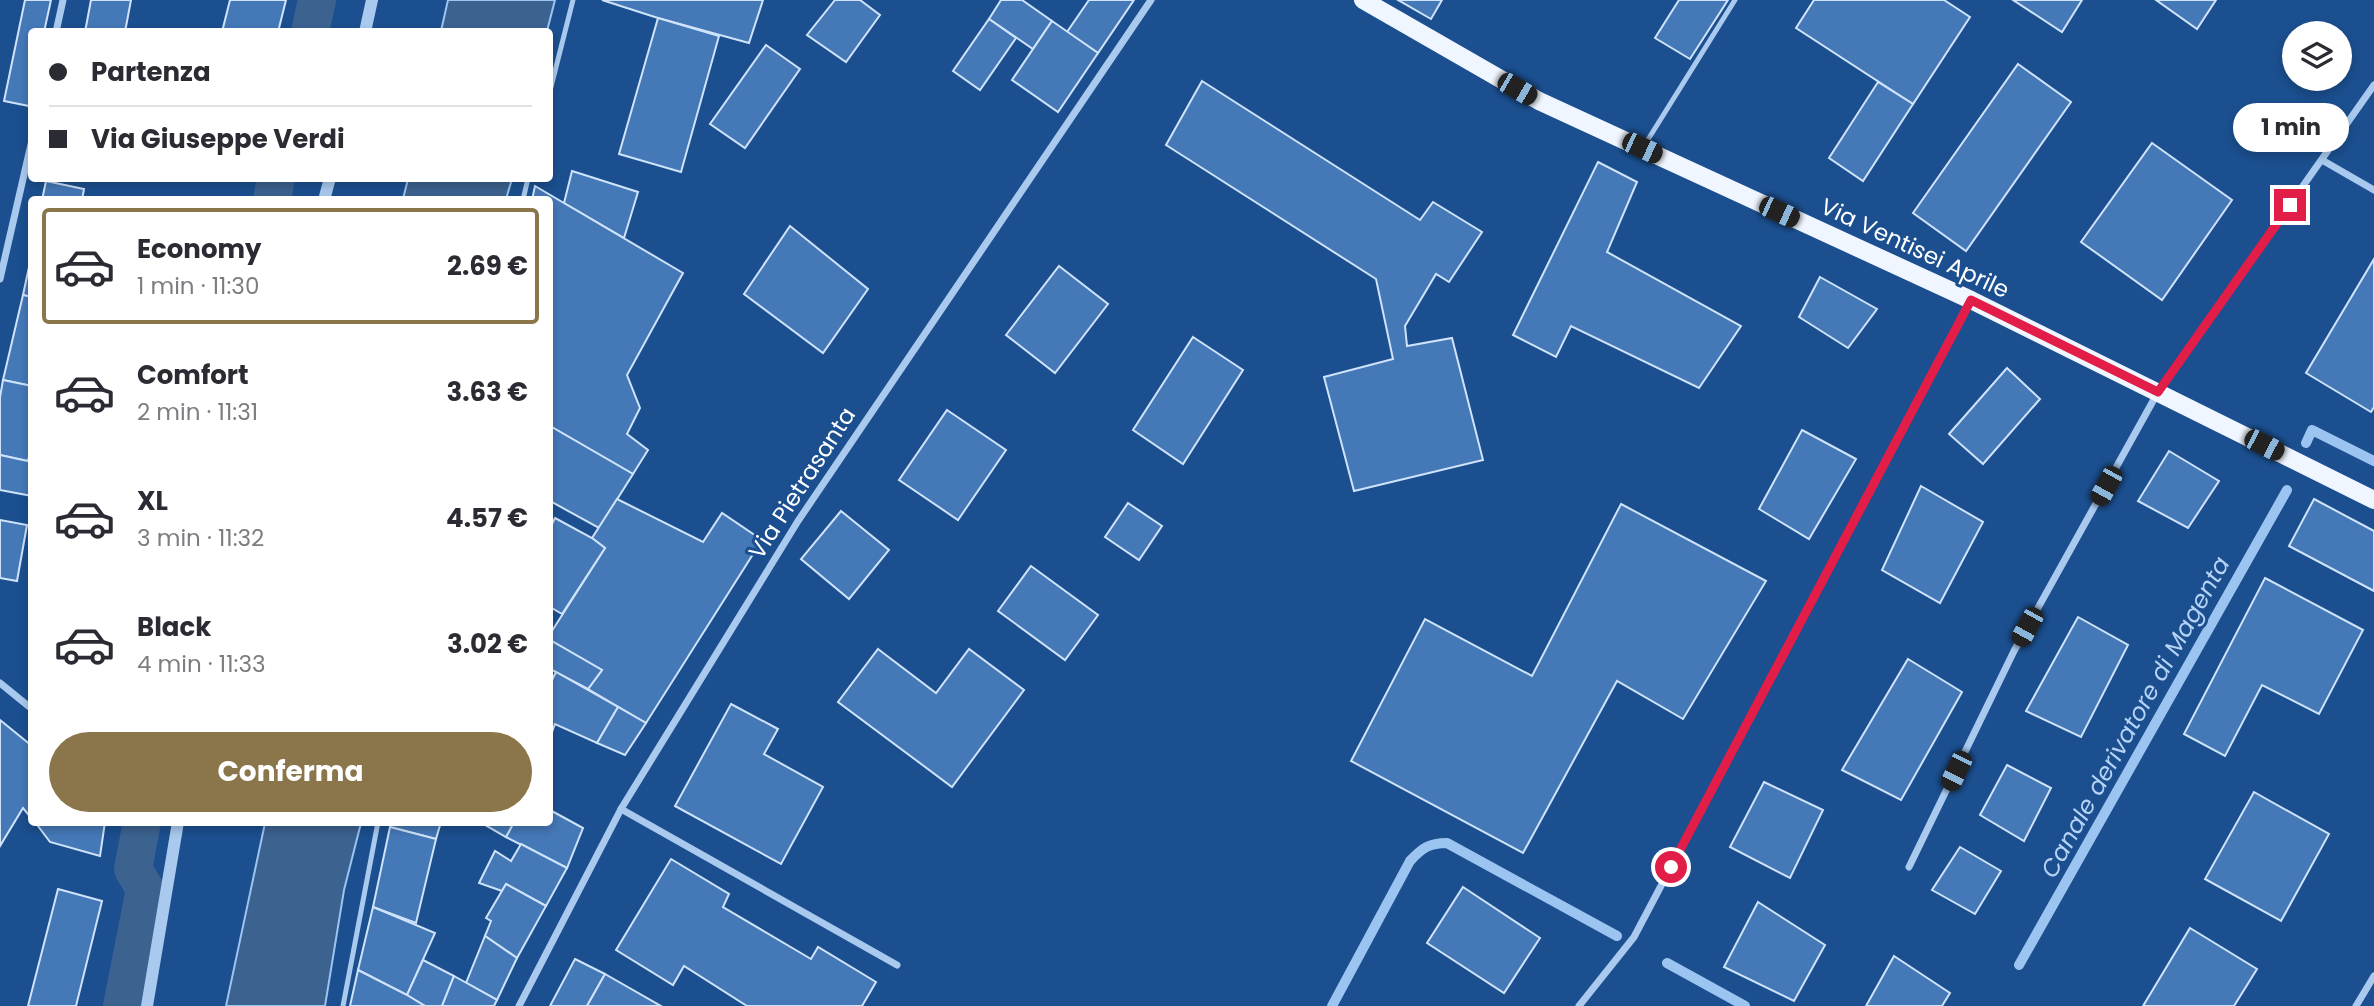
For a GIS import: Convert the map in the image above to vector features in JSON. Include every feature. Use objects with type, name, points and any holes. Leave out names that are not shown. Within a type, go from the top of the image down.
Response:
[{"type":"main road","name":"Via Ventisei Aprile","points":[[1363,0],[1539,102],[1971,300],[2374,500]]},
{"type":"street","points":[[57,28],[63,0]]},
{"type":"street","points":[[366,28],[372,0]]},
{"type":"street","name":"Via Pietrasanta","points":[[519,1006],[621,809],[798,521],[1151,2]]},
{"type":"street","points":[[1909,867],[2014,651],[2158,392],[2374,85]]},
{"type":"street","points":[[0,279],[28,156]]},
{"type":"street","points":[[2322,160],[2374,190]]},
{"type":"street","points":[[1578,1006],[1634,937],[1971,300]]},
{"type":"street","points":[[0,683],[28,706]]},
{"type":"street","points":[[621,809],[897,965]]},
{"type":"street","points":[[147,1006],[177,826]]},
{"type":"street","points":[[2356,1006],[2374,976]]},
{"type":"lane","points":[[553,78],[573,0]]},
{"type":"lane","points":[[1642,148],[1735,0]]},
{"type":"lane","points":[[342,1006],[377,826]]},
{"type":"water","points":[[448,0],[555,0],[548,28],[442,28]]},
{"type":"water","points":[[407,182],[511,182],[507,196],[404,196]]},
{"type":"water","points":[[264,826],[360,826],[344,890],[325,1006],[226,1006]]},
{"type":"building","points":[[25,0],[51,0],[45,28],[28,28],[28,106],[4,101]]},
{"type":"building","points":[[91,0],[131,0],[126,28],[86,28]]},
{"type":"building","points":[[230,0],[286,0],[279,28],[223,28]]},
{"type":"building","points":[[602,0],[763,0],[749,43]]},
{"type":"building","points":[[835,0],[860,0],[880,15],[846,62],[807,35]]},
{"type":"building","points":[[1001,0],[1022,0],[1052,21],[1033,49],[989,19]]},
{"type":"building","points":[[1089,0],[1134,0],[1098,53],[1067,32]]},
{"type":"building","points":[[1398,0],[1442,0],[1431,19]]},
{"type":"building","points":[[1679,0],[1728,0],[1690,59],[1655,38]]},
{"type":"building","points":[[1814,0],[1944,0],[1970,17],[1913,104],[1796,28]]},
{"type":"building","points":[[2013,0],[2082,0],[2062,32]]},
{"type":"building","points":[[2156,0],[2216,0],[2197,29]]},
{"type":"building","points":[[658,18],[719,36],[681,172],[619,154]]},
{"type":"building","points":[[989,19],[1016,38],[980,90],[953,71]]},
{"type":"building","points":[[1052,21],[1098,53],[1058,112],[1012,80]]},
{"type":"building","points":[[766,45],[800,69],[745,148],[710,124]]},
{"type":"building","points":[[2018,64],[2071,102],[1966,251],[1913,213]]},
{"type":"building","points":[[1202,81],[1420,220],[1433,202],[1482,232],[1449,282],[1436,274],[1405,326],[1407,346],[1452,338],[1483,460],[1354,491],[1324,377],[1393,359],[1376,279],[1166,145]]},
{"type":"building","points":[[1878,82],[1913,104],[1863,181],[1829,158]]},
{"type":"building","points":[[2152,143],[2232,200],[2162,300],[2081,242]]},
{"type":"building","points":[[1598,162],[1637,182],[1607,252],[1741,326],[1699,388],[1571,326],[1556,357],[1513,335]]},
{"type":"building","points":[[572,171],[638,192],[624,238],[564,203]]},
{"type":"building","points":[[46,182],[84,189],[83,196],[43,196]]},
{"type":"building","points":[[535,186],[552,196],[533,196]]},
{"type":"building","points":[[553,197],[683,273],[627,375],[640,408],[627,434],[648,450],[633,474],[553,428]]},
{"type":"building","points":[[790,226],[868,289],[823,353],[744,294]]},
{"type":"building","points":[[2374,259],[2374,407],[2371,412],[2306,373]]},
{"type":"building","points":[[1059,266],[1108,304],[1055,373],[1006,335]]},
{"type":"building","points":[[28,272],[28,296],[23,295]]},
{"type":"building","points":[[1820,277],[1877,309],[1848,348],[1799,317]]},
{"type":"building","points":[[23,295],[28,296],[28,385],[3,380]]},
{"type":"building","points":[[1193,337],[1243,370],[1183,464],[1133,430]]},
{"type":"building","points":[[2007,368],[2040,399],[1983,464],[1949,434]]},
{"type":"building","points":[[3,380],[28,385],[28,461],[0,455],[0,397]]},
{"type":"building","points":[[947,410],[1006,450],[958,520],[899,480]]},
{"type":"building","points":[[553,428],[633,474],[599,528],[553,503]]},
{"type":"building","points":[[1802,430],[1856,459],[1809,539],[1759,509]]},
{"type":"building","points":[[2169,451],[2219,481],[2188,528],[2138,501]]},
{"type":"building","points":[[0,455],[28,461],[28,495],[0,490]]},
{"type":"building","points":[[1921,486],[1983,522],[1940,603],[1882,570]]},
{"type":"building","points":[[617,499],[703,542],[722,513],[762,540],[646,723],[588,689],[602,670],[553,642],[553,629],[605,548],[592,538]]},
{"type":"building","points":[[2314,499],[2374,531],[2374,591],[2289,546]]},
{"type":"building","points":[[1128,503],[1162,526],[1139,560],[1105,537]]},
{"type":"building","points":[[1621,504],[1766,581],[1683,719],[1617,681],[1523,853],[1351,761],[1425,619],[1532,676]]},
{"type":"building","points":[[841,511],[889,550],[849,599],[801,559]]},
{"type":"building","points":[[555,518],[605,548],[562,614],[553,609]]},
{"type":"building","points":[[0,520],[27,525],[17,581],[0,578]]},
{"type":"building","points":[[1031,566],[1098,615],[1065,660],[998,611]]},
{"type":"building","points":[[2265,578],[2363,630],[2319,714],[2262,685],[2225,756],[2184,734]]},
{"type":"building","points":[[2078,617],[2128,645],[2081,737],[2026,711]]},
{"type":"building","points":[[553,642],[602,670],[588,689],[553,671]]},
{"type":"building","points":[[878,649],[936,693],[969,649],[1024,690],[952,787],[838,702]]},
{"type":"building","points":[[1908,659],[1962,692],[1901,800],[1842,770]]},
{"type":"building","points":[[556,672],[618,707],[597,743],[555,724],[553,730],[553,678]]},
{"type":"building","points":[[731,704],[778,729],[764,754],[823,787],[781,864],[675,806]]},
{"type":"building","points":[[618,707],[646,723],[625,755],[597,743]]},
{"type":"building","points":[[0,720],[28,743],[28,814],[23,808],[0,846]]},
{"type":"building","points":[[2007,765],[2051,788],[2024,841],[1980,815]]},
{"type":"building","points":[[1764,782],[1823,810],[1790,878],[1730,847]]},
{"type":"building","points":[[2254,792],[2329,834],[2281,921],[2205,879]]},
{"type":"building","points":[[553,812],[583,828],[567,868],[506,837],[512,826],[553,826]]},
{"type":"building","points":[[38,826],[104,826],[100,856],[50,842]]},
{"type":"building","points":[[390,826],[440,826],[436,839]]},
{"type":"building","points":[[487,826],[512,826],[506,837]]},
{"type":"building","points":[[390,827],[436,839],[416,923],[373,907]]},
{"type":"building","points":[[521,844],[567,868],[546,906],[506,884],[502,891],[479,883],[495,851],[511,861]]},
{"type":"building","points":[[1960,847],[2001,871],[1975,914],[1932,890]]},
{"type":"building","points":[[671,859],[729,894],[723,907],[811,959],[818,947],[876,982],[862,1006],[747,1006],[684,966],[673,985],[616,950]]},
{"type":"building","points":[[506,884],[546,906],[517,958],[485,936],[491,921],[486,918]]},
{"type":"building","points":[[1463,887],[1540,938],[1504,993],[1427,943]]},
{"type":"building","points":[[58,889],[102,901],[76,1006],[28,1006]]},
{"type":"building","points":[[1758,902],[1825,945],[1794,1001],[1724,967]]},
{"type":"building","points":[[373,907],[435,933],[407,995],[358,970]]},
{"type":"building","points":[[2190,928],[2257,969],[2234,1006],[2143,1006]]},
{"type":"building","points":[[485,936],[517,958],[497,1000],[466,983]]},
{"type":"building","points":[[1894,956],[1950,993],[1942,1006],[1866,1006]]},
{"type":"building","points":[[575,959],[605,974],[587,1006],[550,1006]]},
{"type":"building","points":[[423,960],[454,976],[442,1006],[425,1006],[407,995]]},
{"type":"building","points":[[358,970],[407,995],[425,1006],[350,1006]]},
{"type":"building","points":[[605,974],[661,1006],[587,1006]]},
{"type":"building","points":[[454,976],[497,1000],[494,1006],[442,1006]]},
{"type":"waterway","points":[[311,28],[317,0]]},
{"type":"waterway","points":[[273,196],[275,182]]},
{"type":"waterway","name":"Canale derivatore di Magenta","points":[[2306,443],[2312,430],[2374,461]]},
{"type":"waterway","name":"Canale derivatore di Magenta","points":[[2019,965],[2287,490]]},
{"type":"waterway","points":[[122,1006],[145,889],[133,869],[141,826]]},
{"type":"waterway","name":"Canale derivatore di Magenta","points":[[1332,1006],[1410,861],[1422,850],[1435,844],[1447,843],[1617,936]]},
{"type":"waterway","name":"Canale derivatore di Magenta","points":[[1667,963],[1745,1006]]},
{"type":"route","points":[[1671,867],[1971,300],[2158,392],[2290,205]]}]
